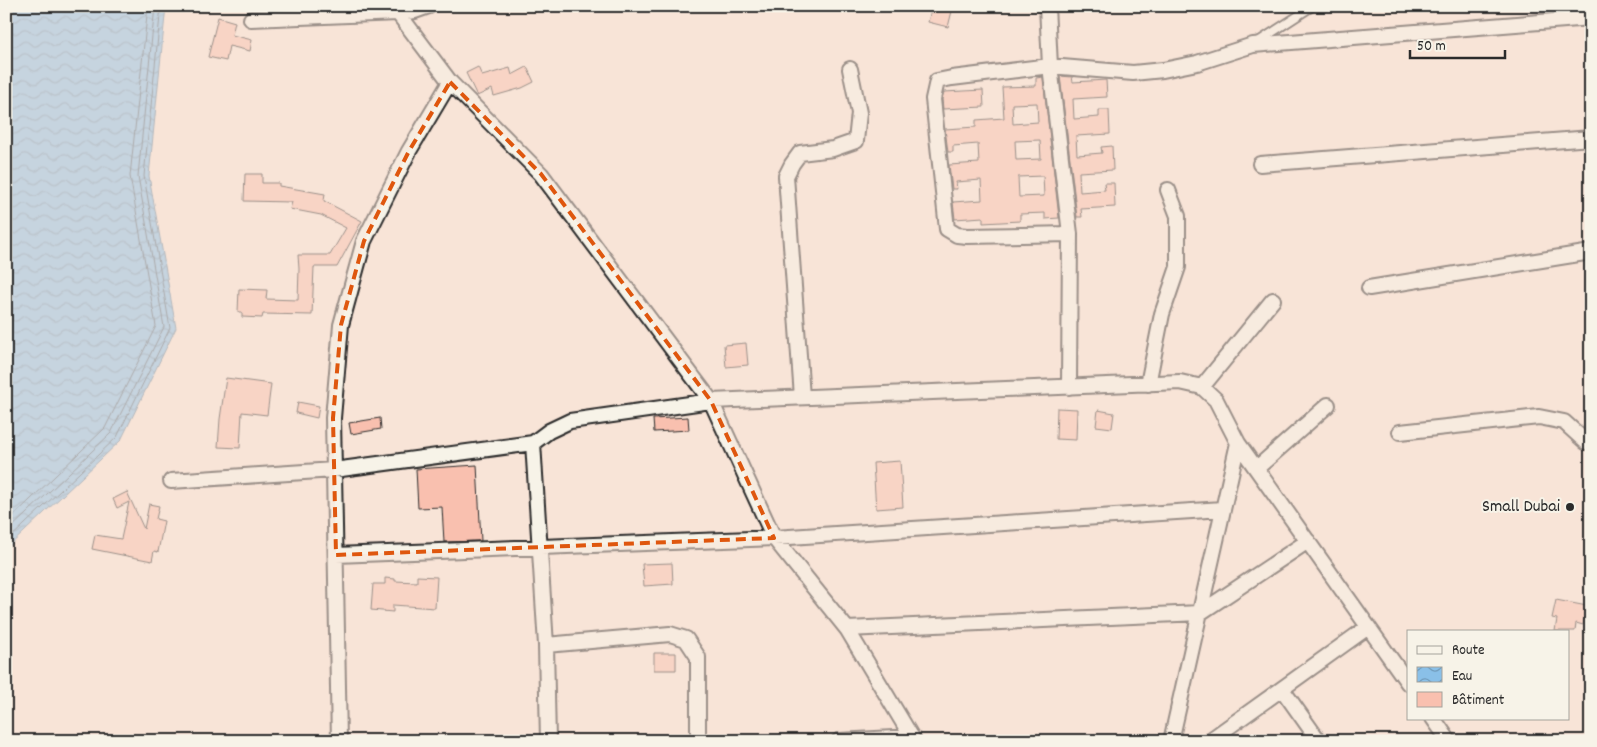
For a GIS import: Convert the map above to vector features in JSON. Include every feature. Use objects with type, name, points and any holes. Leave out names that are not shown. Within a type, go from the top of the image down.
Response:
[{"type":"street","points":[[251,19],[395,10],[415,11],[429,6]]},
{"type":"street","points":[[1047,6],[1050,66],[1070,234],[1069,387]]},
{"type":"street","points":[[395,10],[450,82],[541,174],[711,401],[774,538],[847,628],[913,739],[839,741]]},
{"type":"street","points":[[1070,234],[967,236],[957,235],[947,229],[934,99],[937,81],[1050,66],[1134,73],[1163,70],[1197,63],[1253,45],[1591,18]]},
{"type":"street","points":[[802,397],[786,176],[800,153],[833,149],[856,141],[859,113],[850,69]]},
{"type":"street","points":[[339,741],[333,418],[342,326],[364,241],[409,151],[450,82]]},
{"type":"street","points":[[1260,164],[1591,138]]},
{"type":"street","points":[[1148,384],[1162,314],[1178,267],[1178,216],[1168,190]]},
{"type":"street","points":[[1369,288],[1591,252]]},
{"type":"street","points":[[1202,387],[1273,300]]},
{"type":"street","points":[[171,481],[334,470],[533,444],[549,431],[570,422],[711,401],[1180,382],[1202,387],[1216,400],[1238,443],[1407,683]]},
{"type":"street","points":[[1256,468],[1328,405]]},
{"type":"street","points":[[1400,432],[1539,417],[1564,422],[1586,442],[1591,443]]},
{"type":"street","points":[[1174,739],[1238,443]]},
{"type":"street","points":[[533,444],[546,645],[548,741]]},
{"type":"street","points":[[336,555],[774,538],[1223,510]]},
{"type":"street","points":[[847,628],[1200,613],[1308,541]]},
{"type":"street","points":[[1209,741],[1368,627]]},
{"type":"street","points":[[546,645],[670,634],[686,639],[698,657],[698,741]]},
{"type":"street","points":[[1282,688],[1319,741]]},
{"type":"street","points":[[1434,720],[1449,741]]},
{"type":"lane","points":[[1253,45],[1313,6]]},
{"type":"highlighted area","points":[[450,82],[541,174],[711,401],[774,538],[336,555],[333,418],[341,325],[364,241],[409,151]]},
{"type":"water","points":[[6,6],[166,6],[149,176],[176,328],[121,440],[6,549]]},
{"type":"building","points":[[932,6],[952,11],[948,27],[928,22]]},
{"type":"building","points":[[218,17],[235,22],[232,35],[252,40],[250,51],[229,46],[226,61],[208,57]]},
{"type":"building","points":[[478,67],[482,76],[510,68],[512,75],[527,67],[534,82],[522,88],[494,96],[492,89],[477,96],[466,73]]},
{"type":"building","points":[[1060,76],[1072,77],[1073,82],[1106,80],[1107,97],[1073,99],[1074,119],[1099,117],[1099,110],[1109,110],[1110,134],[1076,136],[1077,155],[1102,153],[1101,147],[1112,146],[1113,170],[1079,172],[1080,192],[1105,190],[1104,183],[1114,183],[1115,207],[1081,209],[1082,217],[1077,217]]},
{"type":"building","points":[[1043,77],[1059,218],[1045,219],[1045,213],[1020,214],[1020,221],[983,223],[983,217],[955,219],[953,202],[982,200],[981,180],[956,182],[957,189],[952,189],[949,165],[979,163],[978,144],[953,146],[953,152],[948,152],[945,129],[976,127],[976,120],[1004,118],[1002,87],[1036,86],[1036,78]],"holes":[[[1037,103],[1038,122],[1013,124],[1012,104]],[[1040,140],[1041,159],[1016,160],[1015,141]],[[1043,176],[1044,196],[1019,197],[1018,177]]]},
{"type":"building","points":[[983,90],[984,107],[943,109],[942,99],[944,92]]},
{"type":"building","points":[[245,174],[262,174],[262,183],[279,183],[279,186],[325,194],[324,201],[362,221],[337,267],[314,267],[312,315],[263,314],[262,318],[242,317],[242,312],[238,312],[239,289],[267,290],[266,299],[298,300],[298,255],[330,255],[346,228],[321,215],[290,209],[292,202],[244,201]]},
{"type":"building","points":[[746,343],[748,365],[726,367],[724,345]]},
{"type":"building","points":[[226,378],[271,384],[267,415],[242,412],[240,448],[218,447]]},
{"type":"building","points":[[298,402],[319,406],[317,418],[296,413]]},
{"type":"building","points":[[1057,408],[1077,409],[1076,440],[1056,439]]},
{"type":"building","points":[[1098,410],[1114,413],[1112,428],[1096,426]]},
{"type":"building","points":[[688,417],[689,430],[654,432],[653,419]]},
{"type":"building","points":[[380,418],[381,429],[351,434],[349,423]]},
{"type":"building","points":[[900,461],[903,507],[876,509],[873,463]]},
{"type":"building","points":[[477,465],[481,541],[444,542],[442,507],[418,508],[416,469]]},
{"type":"building","points":[[127,492],[144,529],[149,504],[159,506],[156,519],[164,521],[158,552],[154,551],[152,561],[92,549],[95,535],[121,539],[129,502],[117,508],[113,499]]},
{"type":"building","points":[[672,563],[673,584],[644,586],[642,564]]},
{"type":"building","points":[[417,576],[437,577],[435,608],[393,605],[393,612],[371,610],[373,584],[385,584],[385,578],[395,579],[395,581],[417,582]]},
{"type":"building","points":[[1556,600],[1587,606],[1583,625],[1576,623],[1575,631],[1555,630],[1557,619],[1552,618]]},
{"type":"building","points":[[654,653],[676,653],[676,670],[654,670]]},
{"type":"place","name":"Small Dubai","points":[[1570,507]]}]
